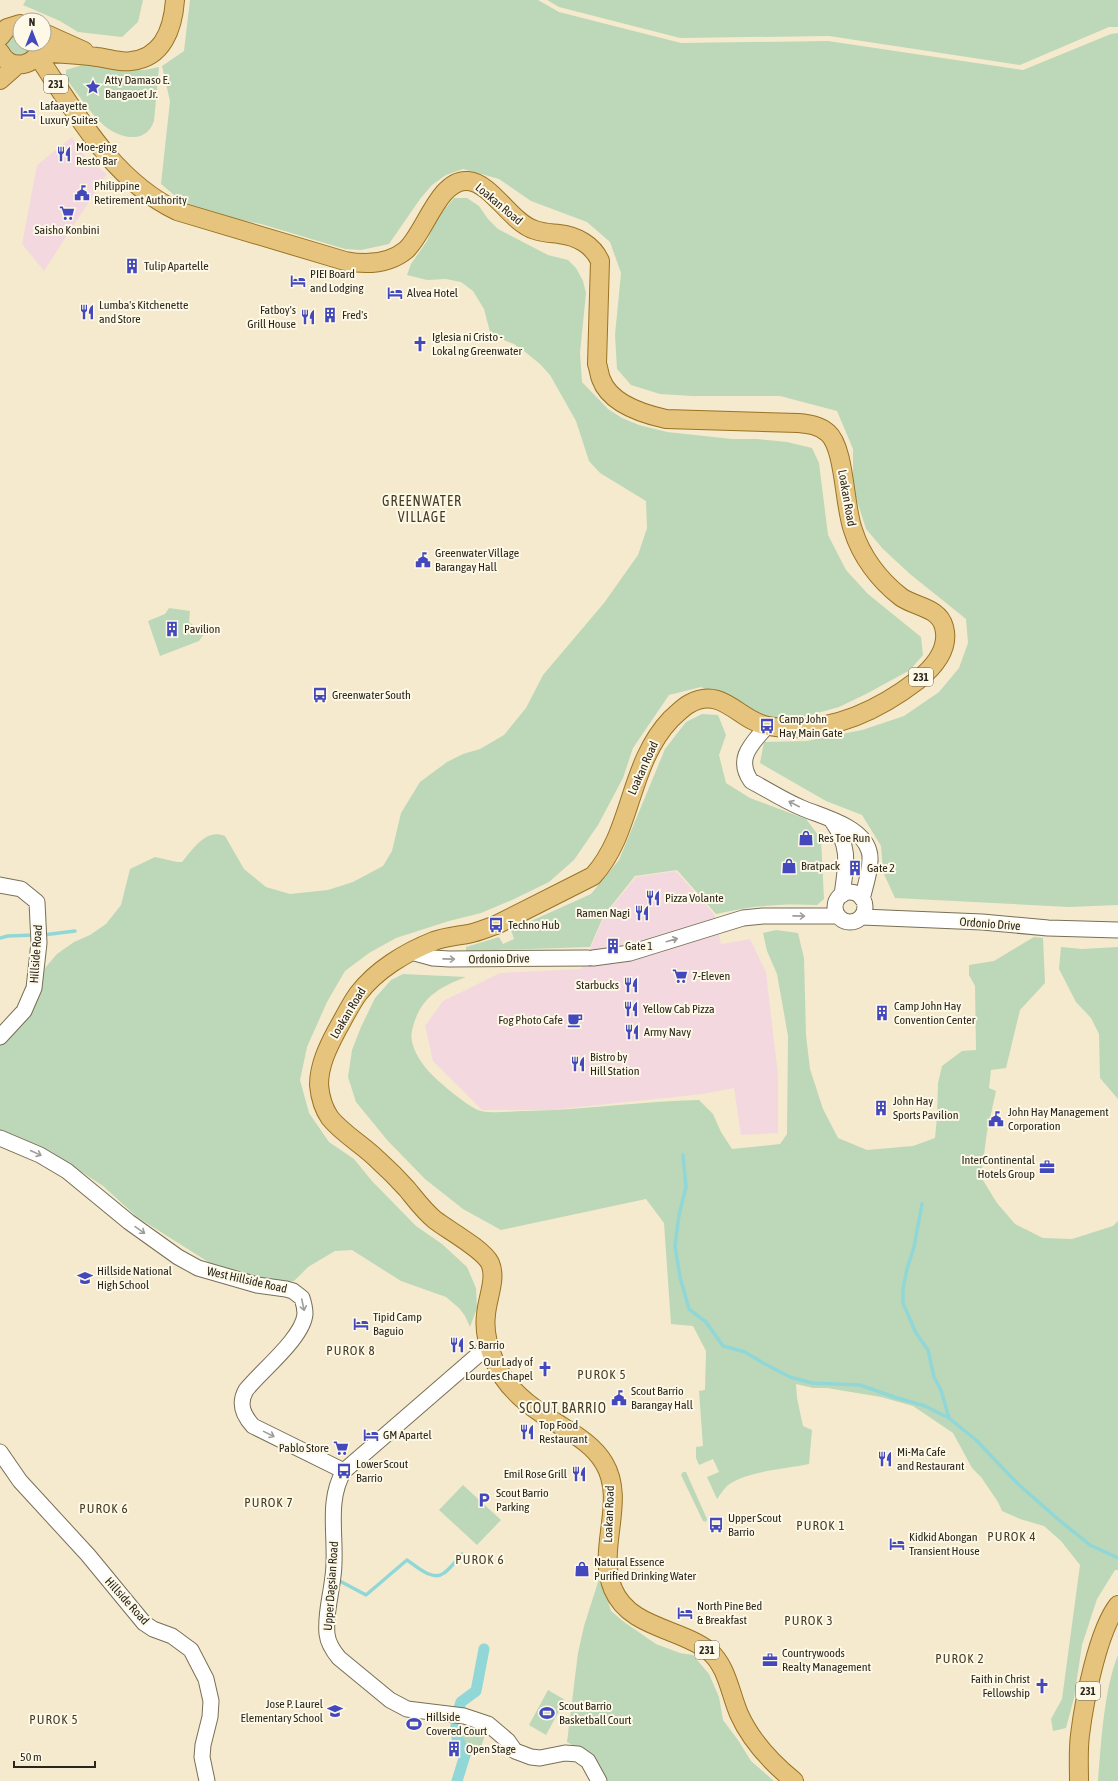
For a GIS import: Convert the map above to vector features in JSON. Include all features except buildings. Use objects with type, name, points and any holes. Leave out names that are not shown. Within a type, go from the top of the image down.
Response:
[{"type":"main road","points":[[0,80],[32,56],[96,56],[130,62],[142,59],[160,48],[172,24],[176,0]]},
{"type":"main road","points":[[0,17],[12,21]]},
{"type":"main road","points":[[0,37],[7,28],[12,26]]},
{"type":"main road","points":[[52,37],[96,56]]},
{"type":"main road","name":"231","points":[[0,52],[6,61],[32,56]]},
{"type":"main road","name":"Loakan Road","points":[[32,56],[92,137],[120,170],[141,189],[160,202],[197,217],[283,244],[357,263],[378,262],[398,255],[413,242],[449,186],[463,181],[477,183],[523,224],[534,230],[560,234],[589,245],[596,252],[600,261],[597,364],[601,380],[608,391],[623,404],[648,415],[666,419],[798,423],[820,428],[828,432],[837,446],[850,523],[864,556],[875,571],[901,597],[932,611],[941,619],[946,638],[944,647],[933,666],[887,702],[841,723],[802,729],[767,726],[756,722],[727,703],[718,700],[704,699],[689,704],[672,718],[654,740],[638,777],[611,852],[593,876],[496,925],[481,931],[434,941],[392,962],[366,984],[354,1000],[324,1057],[319,1083],[320,1096],[331,1119],[375,1156],[407,1189],[430,1217],[487,1258],[492,1273],[492,1282],[485,1319],[490,1347],[496,1364],[515,1392],[533,1407],[578,1436],[596,1453],[604,1463],[610,1477],[612,1493],[608,1544],[608,1575],[613,1590],[620,1602],[634,1614],[652,1624],[683,1637],[709,1651],[721,1664],[740,1716],[753,1738],[772,1762],[794,1781]]},
{"type":"main road","name":"231","points":[[1079,1781],[1080,1735],[1088,1691],[1104,1631],[1111,1613],[1118,1605]]},
{"type":"street","points":[[767,726],[749,748],[745,757],[745,770],[751,782],[802,808],[831,818],[860,836],[870,853],[862,899],[865,908],[862,917]]},
{"type":"street","points":[[831,818],[844,840],[845,868],[842,895]]},
{"type":"street","name":"Hillside Road","points":[[0,885],[21,889],[34,898],[38,907],[39,936],[37,974],[30,1000],[24,1011],[0,1037]]},
{"type":"street","points":[[838,916],[835,907],[838,898],[842,895],[846,893],[855,894],[862,899]]},
{"type":"street","name":"Ordonio Drive","points":[[411,952],[434,958],[449,959],[591,958],[630,952],[743,918],[763,916],[838,916],[841,919],[850,922],[854,922],[862,917],[982,922],[1048,928],[1118,930]]},
{"type":"street","name":"West Hillside Road","points":[[0,1138],[57,1164],[129,1222],[178,1257],[198,1268],[257,1285],[293,1291],[302,1298],[305,1315],[302,1324],[290,1342],[246,1390],[243,1396],[242,1409],[244,1415],[253,1426],[344,1471]]},
{"type":"street","points":[[344,1471],[479,1354],[490,1347]]},
{"type":"street","name":"Hillside Road","points":[[0,1452],[20,1481],[88,1555],[144,1623],[153,1629],[172,1636],[191,1650],[206,1679],[211,1701],[210,1717],[203,1745],[202,1757],[206,1781]]},
{"type":"street","name":"Upper Dagsian Road","points":[[344,1471],[335,1494],[333,1575],[327,1619],[327,1636],[334,1652],[339,1658],[390,1700],[407,1710],[464,1716],[488,1724],[508,1741],[515,1751],[531,1757],[540,1758],[565,1754],[578,1754],[588,1761],[599,1781]]},
{"type":"shaded area","points":[[72,137],[86,158],[107,174],[44,271],[22,244],[37,165]]},
{"type":"shaded area","points":[[676,871],[714,914],[721,944],[750,939],[766,972],[778,1075],[778,1133],[741,1135],[734,1088],[703,1094],[551,1110],[482,1110],[433,1061],[425,1026],[443,1001],[500,973],[581,969],[605,915],[636,877]]},
{"type":"green space","points":[[26,0],[143,0],[138,22],[122,37],[78,32],[52,18],[52,12],[39,12],[23,5]]},
{"type":"green space","points":[[190,0],[538,0],[559,12],[681,43],[828,41],[1023,70],[1111,34],[1118,33],[1118,905],[1069,907],[895,898],[883,872],[881,846],[862,815],[826,801],[760,763],[764,742],[807,741],[862,730],[904,716],[939,692],[959,668],[968,643],[966,619],[910,574],[883,549],[866,529],[853,488],[853,449],[837,411],[780,396],[692,396],[660,394],[631,385],[617,369],[615,335],[621,273],[610,242],[587,222],[531,201],[499,179],[463,169],[446,175],[432,185],[420,199],[389,244],[361,250],[345,249],[261,224],[192,210],[161,184],[170,101],[162,66],[184,51]]},
{"type":"green space","points":[[547,0],[1118,0],[1118,27],[1109,27],[1020,65],[829,36],[680,38],[559,7]]},
{"type":"green space","points":[[12,37],[12,52],[31,52],[22,61],[7,53],[8,41]]},
{"type":"green space","points":[[82,65],[144,70],[159,67],[154,121],[147,132],[138,137],[123,136],[105,126],[89,110],[66,76],[66,70]]},
{"type":"green space","points":[[454,198],[467,198],[479,206],[488,219],[498,229],[548,255],[568,260],[576,268],[583,281],[586,293],[580,353],[582,382],[608,409],[622,418],[639,425],[667,432],[732,439],[757,439],[787,442],[812,448],[819,463],[828,535],[846,570],[868,594],[921,637],[923,655],[910,670],[868,693],[839,707],[803,717],[771,720],[701,687],[669,695],[633,748],[623,778],[598,825],[574,860],[549,882],[481,913],[449,921],[396,938],[369,953],[345,971],[327,1002],[307,1047],[300,1080],[309,1113],[329,1142],[354,1159],[372,1181],[416,1226],[442,1244],[467,1267],[476,1288],[477,1308],[470,1327],[459,1308],[446,1297],[401,1281],[352,1250],[335,1251],[308,1267],[294,1281],[278,1285],[221,1270],[137,1217],[103,1186],[50,1151],[0,1132],[0,1041],[35,994],[45,968],[57,954],[74,942],[90,935],[106,924],[121,905],[130,869],[155,857],[182,862],[200,841],[206,837],[218,834],[225,836],[244,869],[266,887],[290,894],[328,890],[353,882],[383,866],[392,851],[401,813],[420,782],[447,762],[463,754],[480,749],[504,735],[526,708],[543,675],[604,603],[638,555],[647,528],[646,501],[600,473],[589,461],[576,421],[550,375],[540,364],[524,351],[514,344],[496,337],[490,332],[484,309],[473,291],[461,282],[446,279],[427,280],[407,275],[411,264],[427,241],[437,218]]},
{"type":"green space","points":[[169,608],[190,611],[189,622],[204,634],[199,641],[160,656],[148,621],[165,614]]},
{"type":"green space","points":[[702,714],[718,715],[726,735],[719,755],[726,783],[750,798],[806,819],[821,839],[824,899],[817,905],[791,904],[766,906],[716,914],[677,870],[635,876],[604,915],[590,947],[466,951],[466,947],[499,937],[503,944],[514,939],[511,930],[591,894],[619,860],[665,749],[686,722]]},
{"type":"green space","points":[[776,930],[798,933],[804,958],[806,1035],[810,1069],[823,1109],[838,1138],[867,1150],[913,1146],[935,1138],[938,1083],[942,1066],[962,1051],[976,1050],[975,986],[969,975],[969,965],[994,961],[1034,937],[1043,938],[1045,983],[1020,1010],[1006,1068],[991,1070],[989,1088],[996,1091],[987,1132],[981,1177],[997,1203],[1015,1224],[1043,1238],[1072,1239],[1113,1226],[1118,1221],[1118,1570],[1115,1570],[1097,1599],[1082,1645],[1074,1698],[1066,1728],[1053,1731],[1051,1719],[1062,1699],[1080,1565],[1061,1541],[1044,1526],[1020,1519],[1002,1511],[998,1502],[981,1477],[972,1468],[953,1433],[913,1406],[881,1397],[827,1388],[813,1388],[796,1384],[797,1398],[803,1426],[812,1430],[809,1464],[766,1471],[744,1477],[727,1486],[717,1499],[707,1477],[719,1472],[713,1459],[699,1465],[696,1458],[696,1447],[703,1446],[699,1391],[705,1390],[706,1351],[693,1326],[671,1324],[664,1223],[646,1199],[501,1230],[463,1209],[425,1179],[388,1141],[356,1102],[348,1077],[352,1050],[375,998],[391,980],[403,974],[466,977],[438,990],[431,996],[419,1011],[411,1036],[417,1055],[429,1072],[452,1092],[476,1109],[486,1112],[504,1112],[699,1100],[713,1114],[721,1132],[732,1149],[780,1144],[787,1134],[788,1036],[777,974],[767,951],[763,933]]},
{"type":"green space","points":[[1061,947],[1082,949],[1118,947],[1118,1099],[1100,1078],[1099,1034],[1091,1018],[1076,1002],[1059,969]]},
{"type":"green space","points":[[683,1472],[686,1472],[707,1519],[706,1522],[703,1521],[681,1475]]},
{"type":"green space","points":[[463,1485],[501,1520],[477,1545],[439,1510]]},
{"type":"green space","points":[[600,1576],[611,1611],[656,1644],[680,1653],[693,1655],[709,1674],[719,1697],[723,1720],[751,1761],[774,1781],[608,1781],[590,1758],[581,1750],[567,1742],[578,1653],[584,1626]]},
{"type":"green space","points":[[1118,1655],[1118,1781],[1098,1781],[1106,1700],[1113,1669]]},
{"type":"green space","name":"Scout Barrio Basketball Court","points":[[548,1690],[565,1700],[546,1735],[529,1725]]},
{"type":"green space","points":[[462,1728],[485,1735],[481,1747],[463,1741],[460,1737]]},
{"type":"waterway","points":[[43,935],[75,931]]},
{"type":"waterway","points":[[0,938],[8,936],[34,935]]},
{"type":"waterway","points":[[683,1155],[686,1187],[679,1215],[675,1246],[680,1277],[689,1309],[706,1322],[723,1346],[745,1352],[790,1377],[812,1383],[860,1385],[925,1406],[949,1418],[976,1440],[1018,1484],[1059,1520],[1090,1545],[1118,1558]]},
{"type":"waterway","points":[[922,1204],[914,1247],[903,1289],[903,1303],[916,1333],[928,1350],[934,1377],[941,1390],[949,1418]]},
{"type":"waterway","points":[[336,1579],[366,1595],[407,1560],[425,1572],[435,1576],[440,1575],[449,1569],[462,1554]]},
{"type":"waterway","points":[[457,1714],[461,1702],[476,1691],[484,1649]]},
{"type":"waterway","points":[[456,1723],[457,1739],[466,1752],[457,1781]]},
{"type":"place","name":"Atty Damaso E. Bangaoet Jr.","points":[[93,87]]},
{"type":"place","name":"Lafaayette Luxury Suites","points":[[28,113]]},
{"type":"place","name":"Moe-ging Resto Bar","points":[[64,154]]},
{"type":"place","name":"Philippine Retirement Authority","points":[[82,193]]},
{"type":"place","name":"Saisho Konbini","points":[[67,213]]},
{"type":"place","name":"Tulip Apartelle","points":[[132,266]]},
{"type":"place","name":"PIEI Board and Lodging","points":[[298,281]]},
{"type":"place","name":"Alvea Hotel","points":[[395,293]]},
{"type":"place","name":"Lumba's Kitchenette and Store","points":[[87,312]]},
{"type":"place","name":"Fred's","points":[[330,315]]},
{"type":"place","name":"Fatboy's Grill House","points":[[308,317]]},
{"type":"place","name":"Iglesia ni Cristo - Lokal ng Greenwater","points":[[420,344]]},
{"type":"place","name":"Greenwater Village Barangay Hall","points":[[423,560]]},
{"type":"place","name":"Pavilion","points":[[172,629]]},
{"type":"place","name":"Greenwater South","points":[[320,695]]},
{"type":"place","name":"Camp John Hay Main Gate","points":[[767,726]]},
{"type":"place","name":"Res Toe Run","points":[[806,838]]},
{"type":"place","name":"Bratpack","points":[[789,866]]},
{"type":"place","name":"Gate 2","points":[[855,868]]},
{"type":"place","name":"Pizza Volante","points":[[653,898]]},
{"type":"place","name":"Ramen Nagi","points":[[642,913]]},
{"type":"place","name":"Techno Hub","points":[[496,925]]},
{"type":"place","name":"Gate 1","points":[[613,946]]},
{"type":"place","name":"7-Eleven","points":[[680,976]]},
{"type":"place","name":"Starbucks","points":[[631,985]]},
{"type":"place","name":"Yellow Cab Pizza","points":[[631,1009]]},
{"type":"place","name":"Camp John Hay Convention Center","points":[[882,1013]]},
{"type":"place","name":"Fog Photo Cafe","points":[[575,1020]]},
{"type":"place","name":"Army Navy","points":[[632,1032]]},
{"type":"place","name":"Bistro by Hill Station","points":[[578,1064]]},
{"type":"place","name":"John Hay Sports Pavilion","points":[[881,1108]]},
{"type":"place","name":"John Hay Management Corporation","points":[[996,1119]]},
{"type":"place","name":"InterContinental Hotels Group","points":[[1047,1167]]},
{"type":"place","name":"Hillside National High School","points":[[85,1278]]},
{"type":"place","name":"Tipid Camp Baguio","points":[[361,1324]]},
{"type":"place","name":"S. Barrio","points":[[457,1345]]},
{"type":"place","name":"Our Lady of Lourdes Chapel","points":[[545,1369]]},
{"type":"place","name":"Scout Barrio Barangay Hall","points":[[619,1398]]},
{"type":"place","name":"Top Food Restaurant","points":[[527,1432]]},
{"type":"place","name":"GM Apartel","points":[[371,1435]]},
{"type":"place","name":"Pablo Store","points":[[341,1448]]},
{"type":"place","name":"Mi-Ma Cafe and Restaurant","points":[[885,1459]]},
{"type":"place","name":"Lower Scout Barrio","points":[[344,1471]]},
{"type":"place","name":"Emil Rose Grill","points":[[579,1474]]},
{"type":"place","name":"Scout Barrio Parking","points":[[484,1500]]},
{"type":"place","name":"Upper Scout Barrio","points":[[716,1525]]},
{"type":"place","name":"Kidkid Abongan Transient House","points":[[897,1544]]},
{"type":"place","name":"Natural Essence Purified Drinking Water","points":[[582,1569]]},
{"type":"place","name":"North Pine Bed & Breakfast","points":[[685,1613]]},
{"type":"place","name":"Countrywoods Realty Management","points":[[770,1660]]},
{"type":"place","name":"Faith in Christ Fellowship","points":[[1042,1686]]},
{"type":"place","name":"Jose P. Laurel Elementary School","points":[[335,1711]]},
{"type":"place","name":"Scout Barrio Basketball Court","points":[[547,1713]]},
{"type":"place","name":"Hillside Covered Court","points":[[414,1724]]},
{"type":"place","name":"Open Stage","points":[[454,1749]]},
{"type":"district","name":"GREENWATER VILLAGE","points":[[422,510]]},
{"type":"district","name":"PUROK 8","points":[[351,1350]]},
{"type":"district","name":"PUROK 5","points":[[602,1374]]},
{"type":"district","name":"SCOUT BARRIO","points":[[563,1408]]},
{"type":"district","name":"PUROK 7","points":[[269,1502]]},
{"type":"district","name":"PUROK 6","points":[[104,1508]]},
{"type":"district","name":"PUROK 1","points":[[821,1525]]},
{"type":"district","name":"PUROK 4","points":[[1012,1536]]},
{"type":"district","name":"PUROK 6","points":[[480,1559]]},
{"type":"district","name":"PUROK 3","points":[[809,1620]]},
{"type":"district","name":"PUROK 2","points":[[960,1658]]},
{"type":"district","name":"PUROK 5","points":[[54,1719]]}]
